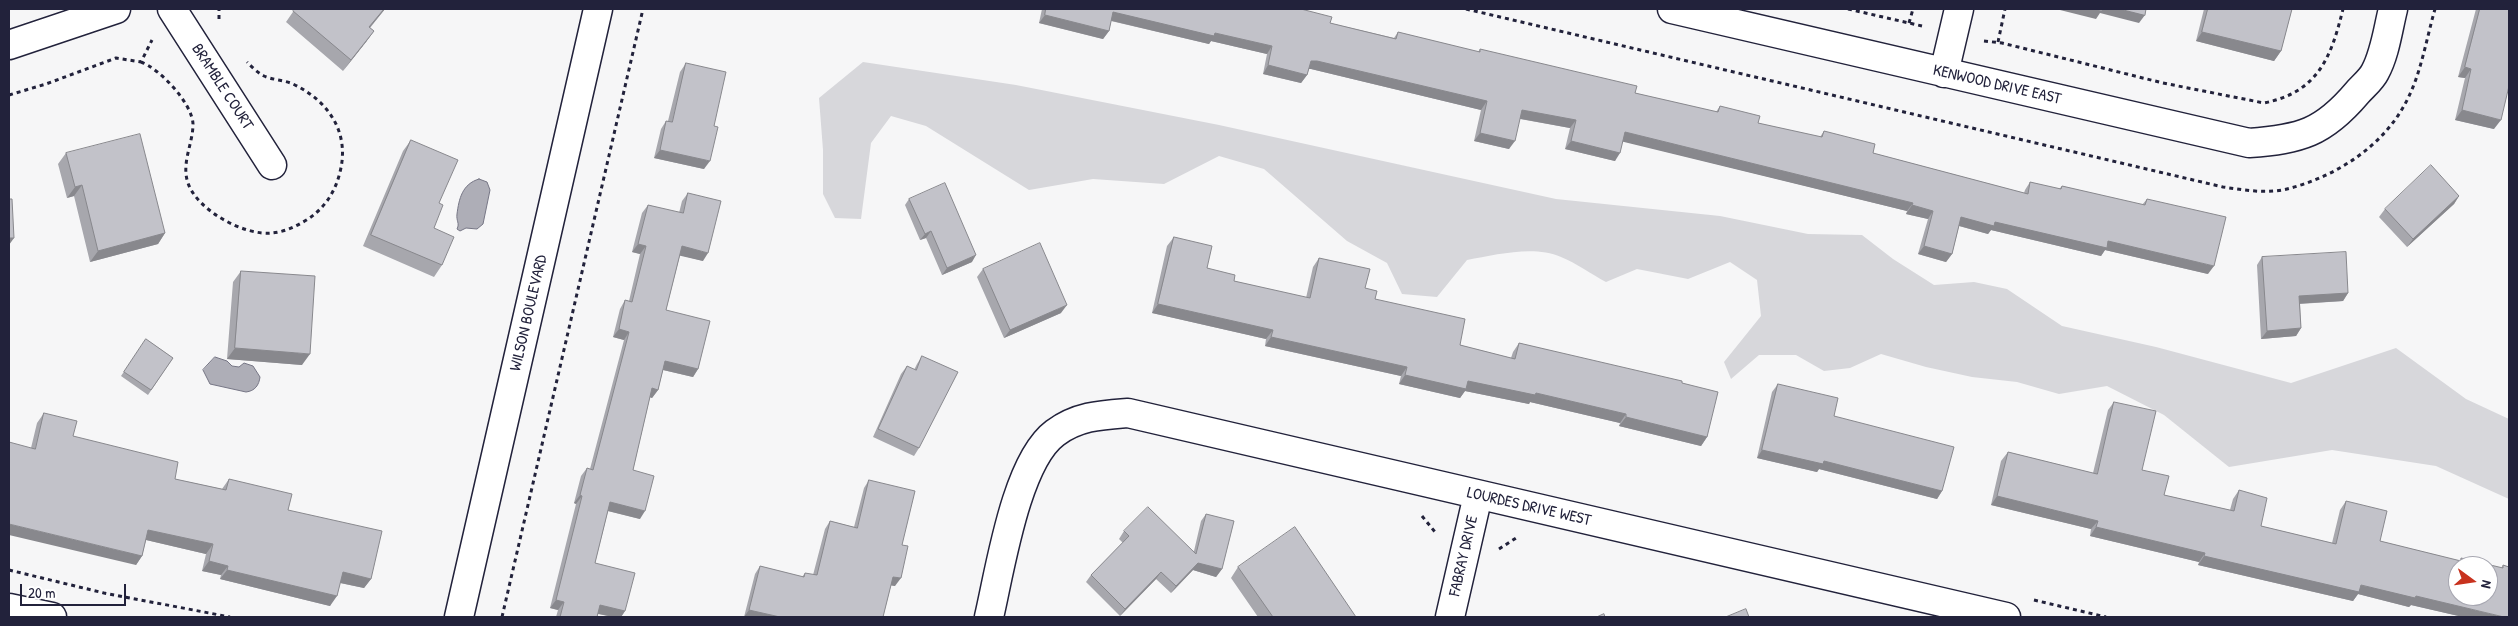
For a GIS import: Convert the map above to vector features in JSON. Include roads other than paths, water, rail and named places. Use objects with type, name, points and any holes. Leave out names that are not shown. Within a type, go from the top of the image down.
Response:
[{"type":"street","points":[[9,45],[116,9]]},
{"type":"street","name":"WILSON BOULEVARD","points":[[458,617],[598,9]]},
{"type":"street","name":"KENWOOD DRIVE EAST","points":[[1672,9],[2250,143],[2284,140],[2303,135],[2322,126],[2340,114],[2375,72],[2384,46],[2393,9]]},
{"type":"street","name":"BRAMBLE COURT","points":[[176,14],[272,165]]},
{"type":"street","points":[[1944,73],[1956,21]]},
{"type":"street","name":"LOURDES DRIVE WEST","points":[[989,617],[1017,501],[1040,448],[1055,433],[1091,416],[1128,413],[1478,495],[1918,607],[2006,617]]},
{"type":"street","name":"FABRAY DRIVE","points":[[1450,617],[1478,495]]},
{"type":"street","points":[[9,608],[52,617]]}]
